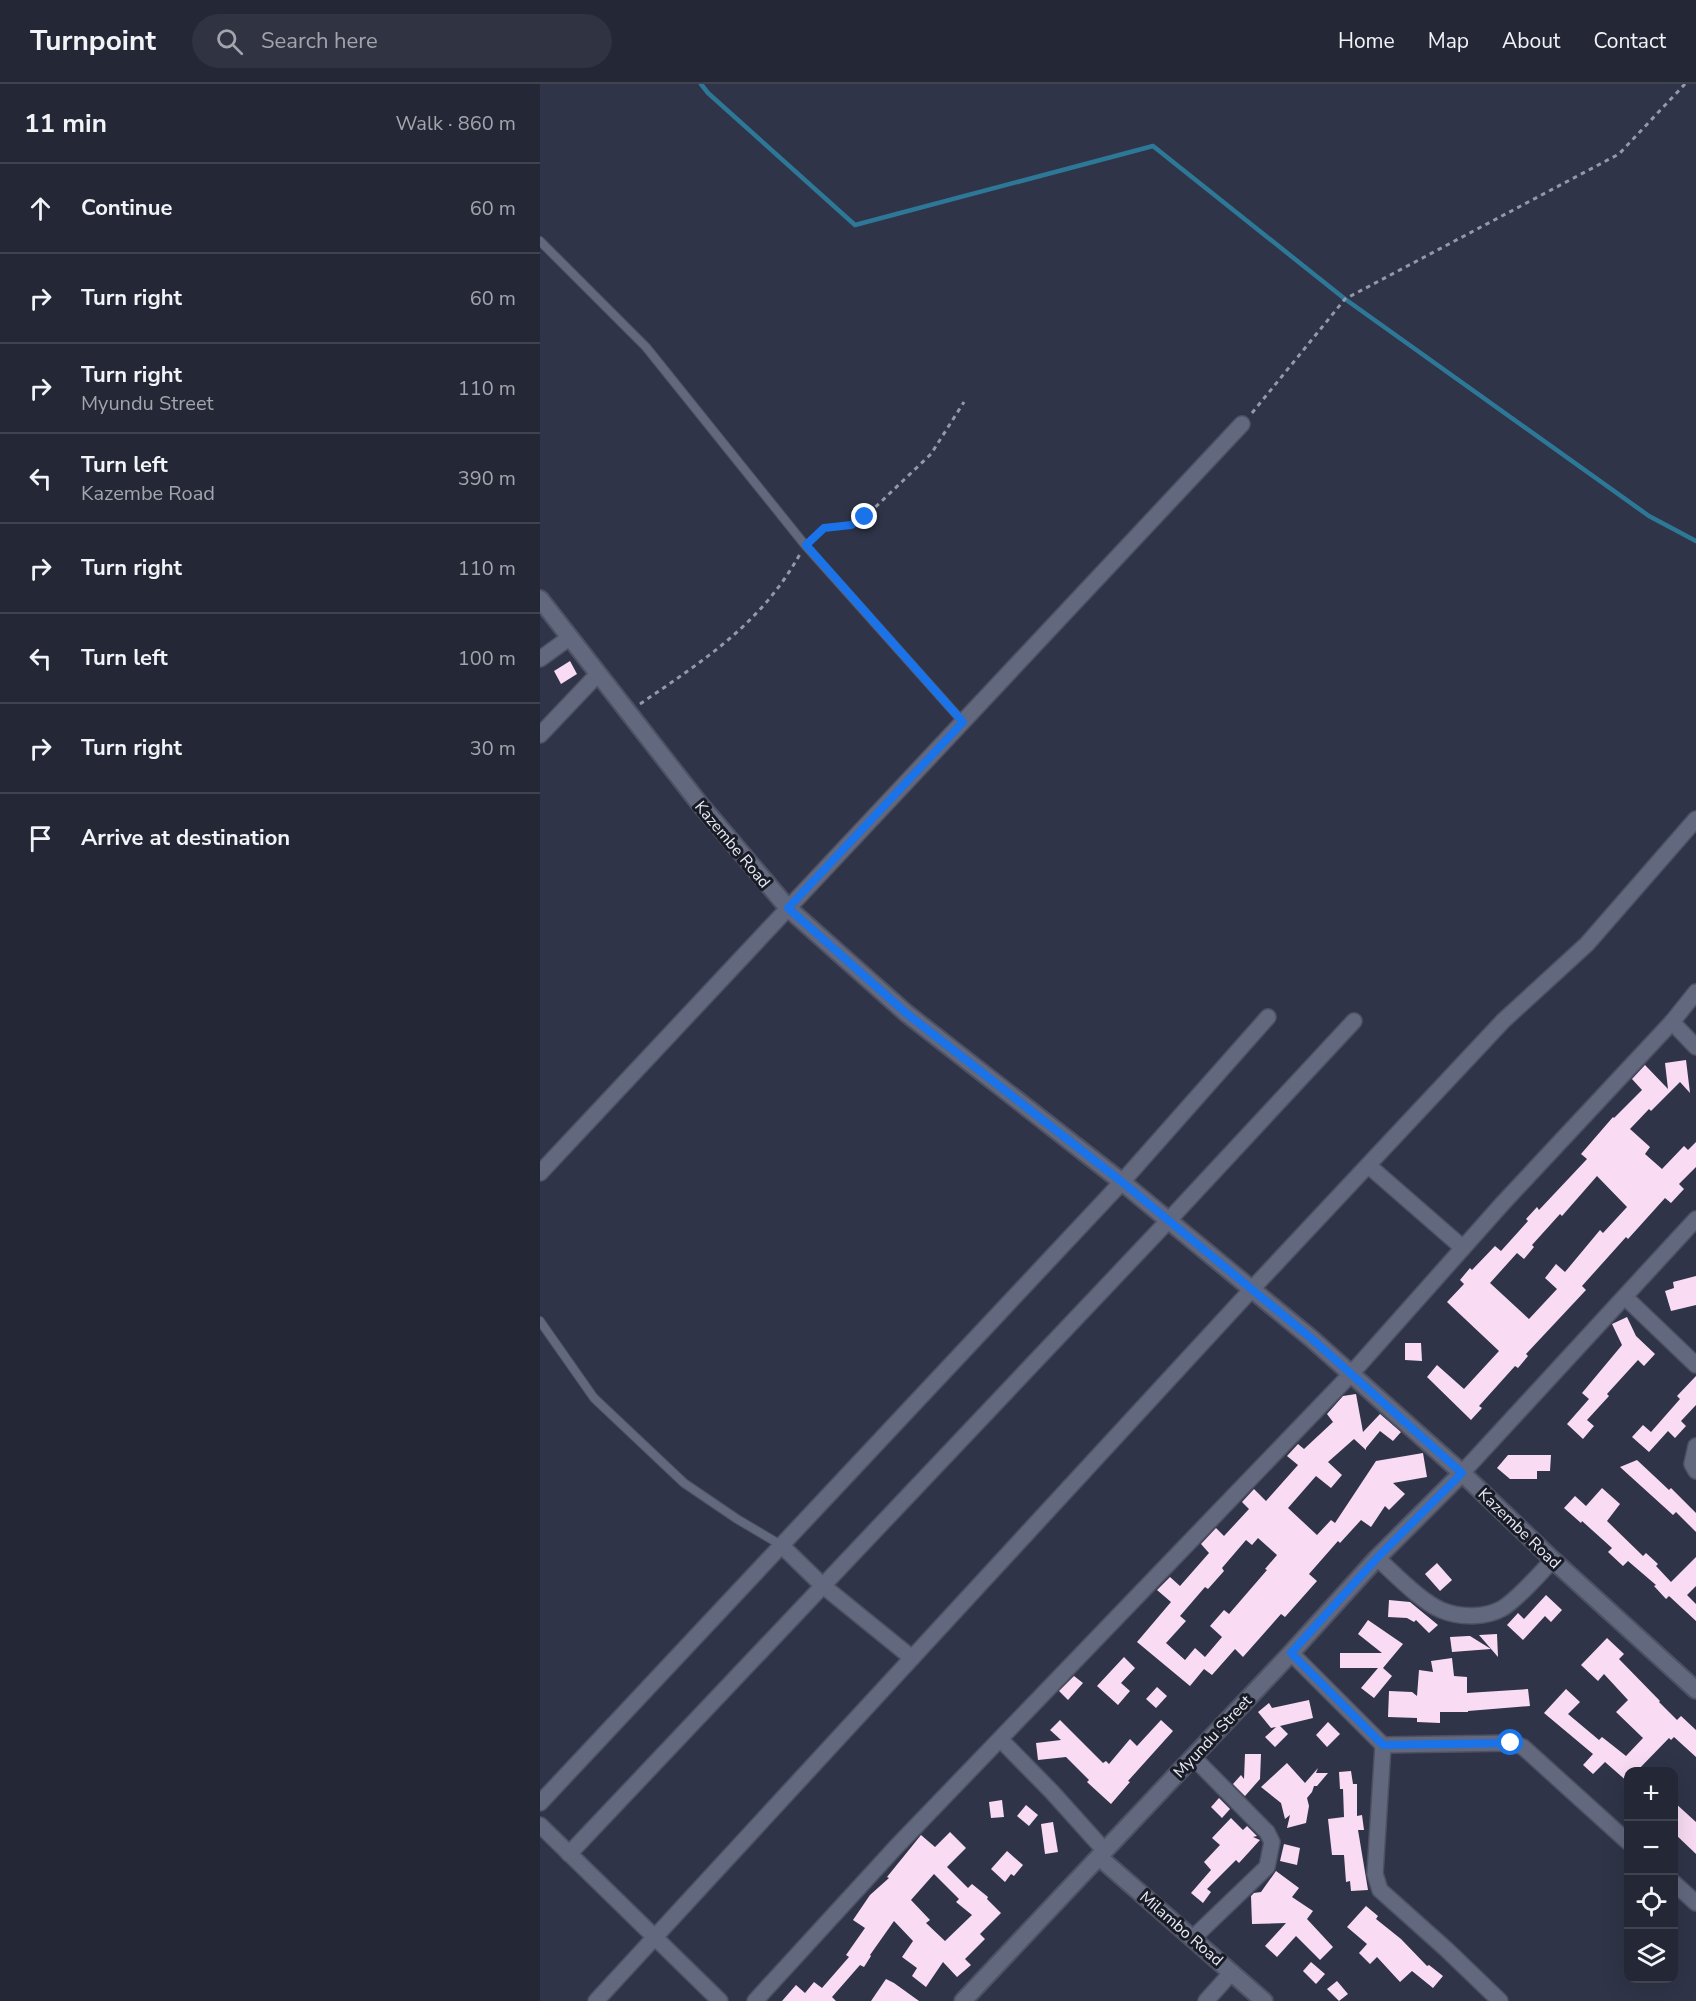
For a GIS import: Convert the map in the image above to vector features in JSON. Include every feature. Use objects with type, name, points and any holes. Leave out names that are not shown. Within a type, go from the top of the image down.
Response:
[{"type":"main road","name":"Kazembe Road","points":[[540,599],[699,803],[788,908],[906,1013],[1122,1182],[1351,1374],[1462,1473],[1553,1560],[1696,1690]]},
{"type":"main road","name":"Myundu Street","points":[[963,2001],[1291,1653],[1377,1558],[1462,1473]]},
{"type":"main road","name":"Milambo Road","points":[[1102,1854],[1264,2001]]},
{"type":"street","points":[[540,1173],[1242,424]]},
{"type":"street","points":[[540,658],[569,638]]},
{"type":"street","points":[[540,735],[597,675]]},
{"type":"street","points":[[596,2001],[1252,1289],[1503,1021],[1587,944],[1696,819]]},
{"type":"street","points":[[755,2001],[896,1847],[1351,1374],[1463,1248],[1672,1022],[1696,992]]},
{"type":"street","points":[[540,1803],[1122,1182],[1268,1017]]},
{"type":"street","points":[[569,1854],[1354,1021]]},
{"type":"street","points":[[1672,1022],[1696,1047]]},
{"type":"street","points":[[1369,1166],[1463,1248]]},
{"type":"street","points":[[1462,1473],[1696,1219]]},
{"type":"street","points":[[1625,1297],[1696,1365]]},
{"type":"street","points":[[1696,1446],[1692,1464],[1696,1471]]},
{"type":"street","points":[[781,1545],[822,1585],[912,1658]]},
{"type":"street","points":[[1377,1558],[1419,1595],[1441,1610],[1473,1617],[1492,1613],[1505,1607],[1553,1560]]},
{"type":"street","points":[[1291,1653],[1383,1745],[1511,1743],[1523,1747],[1624,1838]]},
{"type":"street","points":[[1000,1739],[1052,1792],[1102,1854]]},
{"type":"street","points":[[1383,1745],[1375,1874],[1380,1890],[1500,2001]]},
{"type":"street","points":[[1192,1938],[1267,1867],[1272,1842],[1268,1832],[1193,1757]]},
{"type":"street","points":[[540,1826],[720,2001]]},
{"type":"street","points":[[1678,1887],[1696,1903]]},
{"type":"street","points":[[1206,2001],[1232,1972]]},
{"type":"lane","points":[[540,241],[646,347],[806,545],[963,722]]},
{"type":"lane","points":[[540,1321],[594,1398],[684,1483],[781,1545]]},
{"type":"path","points":[[1242,424],[1345,299],[1619,154],[1685,84]]},
{"type":"path","points":[[629,711],[693,668],[736,635],[769,602],[787,578],[806,545],[824,528],[851,525],[865,517],[931,454],[963,402]]},
{"type":"building","points":[[570,661],[577,674],[561,684],[554,671]]},
{"type":"building","points":[[1686,1060],[1690,1093],[1680,1082],[1630,1129],[1650,1147],[1645,1154],[1662,1169],[1684,1146],[1688,1150],[1696,1142],[1696,1167],[1679,1184],[1684,1189],[1671,1203],[1665,1198],[1582,1286],[1586,1290],[1526,1354],[1528,1356],[1518,1368],[1515,1366],[1479,1406],[1482,1408],[1471,1420],[1427,1377],[1437,1365],[1464,1389],[1499,1351],[1447,1302],[1464,1284],[1460,1280],[1470,1268],[1472,1270],[1495,1246],[1501,1251],[1528,1221],[1526,1219],[1537,1207],[1539,1210],[1587,1159],[1581,1154],[1613,1117],[1642,1090],[1632,1079],[1645,1065],[1668,1089],[1665,1063]],"holes":[[[1597,1176],[1627,1207],[1603,1233],[1600,1230],[1565,1272],[1556,1264],[1545,1278],[1557,1289],[1529,1319],[1490,1283],[1517,1253],[1524,1259],[1534,1247],[1532,1245],[1560,1214],[1562,1216]]]},
{"type":"building","points":[[1696,1276],[1696,1305],[1671,1311],[1665,1291],[1674,1288],[1673,1282]]},
{"type":"building","points":[[1627,1317],[1636,1336],[1655,1354],[1644,1366],[1638,1360],[1607,1394],[1609,1396],[1587,1420],[1594,1426],[1583,1439],[1567,1424],[1589,1399],[1582,1393],[1622,1345],[1612,1324]]},
{"type":"building","points":[[1405,1343],[1421,1343],[1422,1361],[1405,1360]]},
{"type":"building","points":[[1696,1376],[1696,1405],[1681,1421],[1686,1426],[1675,1438],[1668,1431],[1649,1452],[1632,1437],[1643,1425],[1651,1432],[1680,1399],[1677,1396]]},
{"type":"building","points":[[1356,1394],[1363,1432],[1380,1414],[1401,1432],[1393,1441],[1380,1431],[1366,1450],[1354,1439],[1328,1462],[1342,1475],[1331,1488],[1316,1476],[1288,1508],[1317,1535],[1331,1520],[1335,1523],[1376,1461],[1423,1453],[1427,1477],[1393,1483],[1405,1494],[1389,1510],[1385,1506],[1371,1527],[1361,1520],[1340,1543],[1338,1541],[1309,1574],[1317,1581],[1285,1617],[1281,1614],[1243,1657],[1235,1649],[1212,1675],[1204,1669],[1190,1686],[1137,1642],[1171,1602],[1157,1590],[1170,1577],[1180,1586],[1209,1553],[1201,1544],[1216,1528],[1224,1536],[1249,1509],[1242,1502],[1254,1489],[1266,1501],[1298,1465],[1287,1456],[1298,1444],[1304,1449],[1333,1422],[1327,1414],[1343,1396]],"holes":[[[1258,1538],[1277,1555],[1229,1614],[1224,1610],[1210,1626],[1222,1637],[1205,1657],[1195,1648],[1185,1660],[1166,1643],[1186,1621],[1180,1616],[1205,1587],[1208,1589],[1224,1571],[1222,1568],[1246,1540],[1252,1545]]]},
{"type":"building","points":[[1508,1455],[1551,1455],[1550,1471],[1537,1471],[1537,1479],[1510,1479],[1497,1468]]},
{"type":"building","points":[[1637,1460],[1669,1490],[1671,1488],[1696,1513],[1696,1532],[1676,1512],[1673,1515],[1620,1467]]},
{"type":"building","points":[[1602,1488],[1620,1504],[1607,1521],[1643,1556],[1646,1553],[1658,1564],[1656,1566],[1671,1582],[1696,1557],[1696,1586],[1687,1595],[1696,1604],[1696,1621],[1669,1596],[1666,1599],[1654,1586],[1656,1585],[1628,1561],[1623,1566],[1608,1552],[1612,1548],[1564,1508],[1575,1496],[1586,1506]]},
{"type":"building","points":[[1437,1563],[1452,1580],[1440,1591],[1425,1574]]},
{"type":"building","points":[[1546,1595],[1562,1610],[1551,1622],[1545,1616],[1523,1640],[1507,1625],[1518,1613],[1524,1619]]},
{"type":"building","points":[[1389,1600],[1410,1602],[1438,1625],[1429,1633],[1416,1620],[1414,1622],[1407,1618],[1388,1617]]},
{"type":"building","points":[[1368,1620],[1403,1644],[1383,1668],[1392,1676],[1374,1698],[1361,1688],[1378,1668],[1340,1668],[1340,1653],[1382,1653],[1358,1634]]},
{"type":"building","points":[[1497,1634],[1498,1657],[1479,1635]]},
{"type":"building","points":[[1470,1636],[1491,1649],[1452,1652],[1450,1637]]},
{"type":"building","points":[[1607,1638],[1624,1654],[1619,1659],[1659,1702],[1677,1720],[1681,1716],[1696,1730],[1696,1757],[1674,1737],[1671,1740],[1669,1738],[1641,1767],[1624,1767],[1624,1779],[1605,1762],[1593,1774],[1583,1765],[1593,1754],[1544,1713],[1566,1689],[1580,1702],[1568,1714],[1599,1740],[1602,1737],[1626,1756],[1643,1738],[1616,1712],[1628,1700],[1604,1674],[1598,1681],[1581,1665]]},
{"type":"building","points":[[1124,1657],[1135,1668],[1121,1683],[1130,1691],[1118,1705],[1097,1686]]},
{"type":"building","points":[[1452,1658],[1454,1676],[1467,1677],[1467,1693],[1528,1689],[1530,1706],[1468,1712],[1440,1712],[1440,1723],[1417,1722],[1417,1718],[1388,1717],[1389,1691],[1412,1692],[1417,1696],[1419,1670],[1433,1672],[1431,1661]]},
{"type":"building","points":[[1074,1676],[1083,1683],[1068,1700],[1059,1691]]},
{"type":"building","points":[[1157,1687],[1167,1696],[1156,1708],[1146,1699]]},
{"type":"building","points":[[1309,1700],[1313,1718],[1280,1726],[1288,1734],[1275,1747],[1265,1737],[1276,1727],[1271,1728],[1258,1712],[1269,1703],[1272,1708]]},
{"type":"building","points":[[1060,1720],[1103,1763],[1106,1761],[1109,1764],[1130,1739],[1137,1746],[1161,1720],[1173,1731],[1128,1781],[1130,1782],[1111,1804],[1087,1782],[1089,1780],[1066,1757],[1038,1760],[1036,1743],[1061,1740],[1050,1730]]},
{"type":"building","points":[[1328,1722],[1340,1734],[1327,1747],[1316,1735]]},
{"type":"building","points":[[1245,1754],[1261,1754],[1260,1779],[1245,1796],[1233,1784],[1241,1775],[1244,1779]]},
{"type":"building","points":[[1287,1763],[1305,1783],[1318,1768],[1316,1773],[1328,1773],[1317,1786],[1314,1786],[1307,1798],[1309,1806],[1306,1823],[1287,1828],[1290,1815],[1285,1819],[1281,1803],[1261,1787]]},
{"type":"building","points":[[1351,1771],[1353,1784],[1357,1784],[1357,1816],[1362,1815],[1364,1830],[1358,1830],[1368,1890],[1351,1891],[1350,1881],[1346,1882],[1344,1855],[1332,1855],[1328,1819],[1344,1817],[1343,1789],[1340,1789],[1339,1772]]},
{"type":"building","points":[[1219,1798],[1230,1809],[1222,1818],[1211,1807]]},
{"type":"building","points":[[1002,1800],[1004,1817],[991,1818],[989,1802]]},
{"type":"building","points":[[1026,1805],[1038,1815],[1029,1826],[1017,1816]]},
{"type":"building","points":[[1678,1806],[1696,1822],[1696,1854],[1678,1837]]},
{"type":"building","points":[[1231,1818],[1243,1830],[1247,1826],[1257,1836],[1253,1837],[1260,1840],[1239,1863],[1236,1860],[1207,1889],[1211,1892],[1203,1903],[1191,1893],[1211,1870],[1204,1862],[1220,1845],[1212,1838]]},
{"type":"building","points":[[1053,1822],[1058,1852],[1045,1854],[1041,1824]]},
{"type":"building","points":[[950,1832],[966,1848],[947,1867],[968,1888],[972,1884],[988,1897],[987,1899],[1001,1913],[980,1934],[985,1939],[965,1959],[971,1965],[957,1977],[943,1962],[926,1987],[912,1976],[917,1968],[902,1957],[913,1941],[894,1921],[864,1967],[860,1965],[832,1997],[836,2001],[782,2001],[796,1985],[805,1993],[814,1982],[822,1988],[849,1957],[846,1955],[865,1928],[853,1920],[870,1895],[889,1878],[887,1877],[921,1835],[935,1847]],"holes":[[[934,1874],[959,1899],[956,1902],[972,1915],[945,1941],[926,1923],[930,1920],[911,1900]]]},
{"type":"building","points":[[1284,1844],[1300,1848],[1297,1865],[1280,1861]]},
{"type":"building","points":[[1007,1851],[1023,1865],[1014,1876],[1011,1874],[1005,1882],[991,1869]]},
{"type":"building","points":[[1276,1871],[1299,1888],[1292,1897],[1313,1911],[1307,1919],[1333,1947],[1320,1960],[1296,1936],[1277,1957],[1265,1946],[1286,1923],[1252,1924],[1251,1896],[1261,1892]]},
{"type":"building","points":[[1366,1906],[1378,1916],[1376,1919],[1401,1939],[1427,1966],[1429,1965],[1443,1976],[1433,1988],[1412,1971],[1400,1982],[1377,1957],[1370,1964],[1359,1953],[1367,1944],[1347,1927]]},
{"type":"building","points":[[1311,1962],[1325,1974],[1316,1984],[1303,1971]]},
{"type":"building","points":[[886,1979],[894,1983],[919,2001],[871,2001]]},
{"type":"building","points":[[1337,1981],[1348,1994],[1339,2001],[1327,1989]]},
{"type":"waterway","points":[[701,84],[708,93],[855,225],[1153,146],[1345,299],[1649,516],[1696,541]]},
{"type":"route","points":[[865,517],[851,525],[824,528],[806,545],[963,722],[788,908],[906,1013],[1122,1182],[1312,1339],[1462,1473],[1377,1558],[1291,1653],[1383,1745],[1511,1743]]}]
